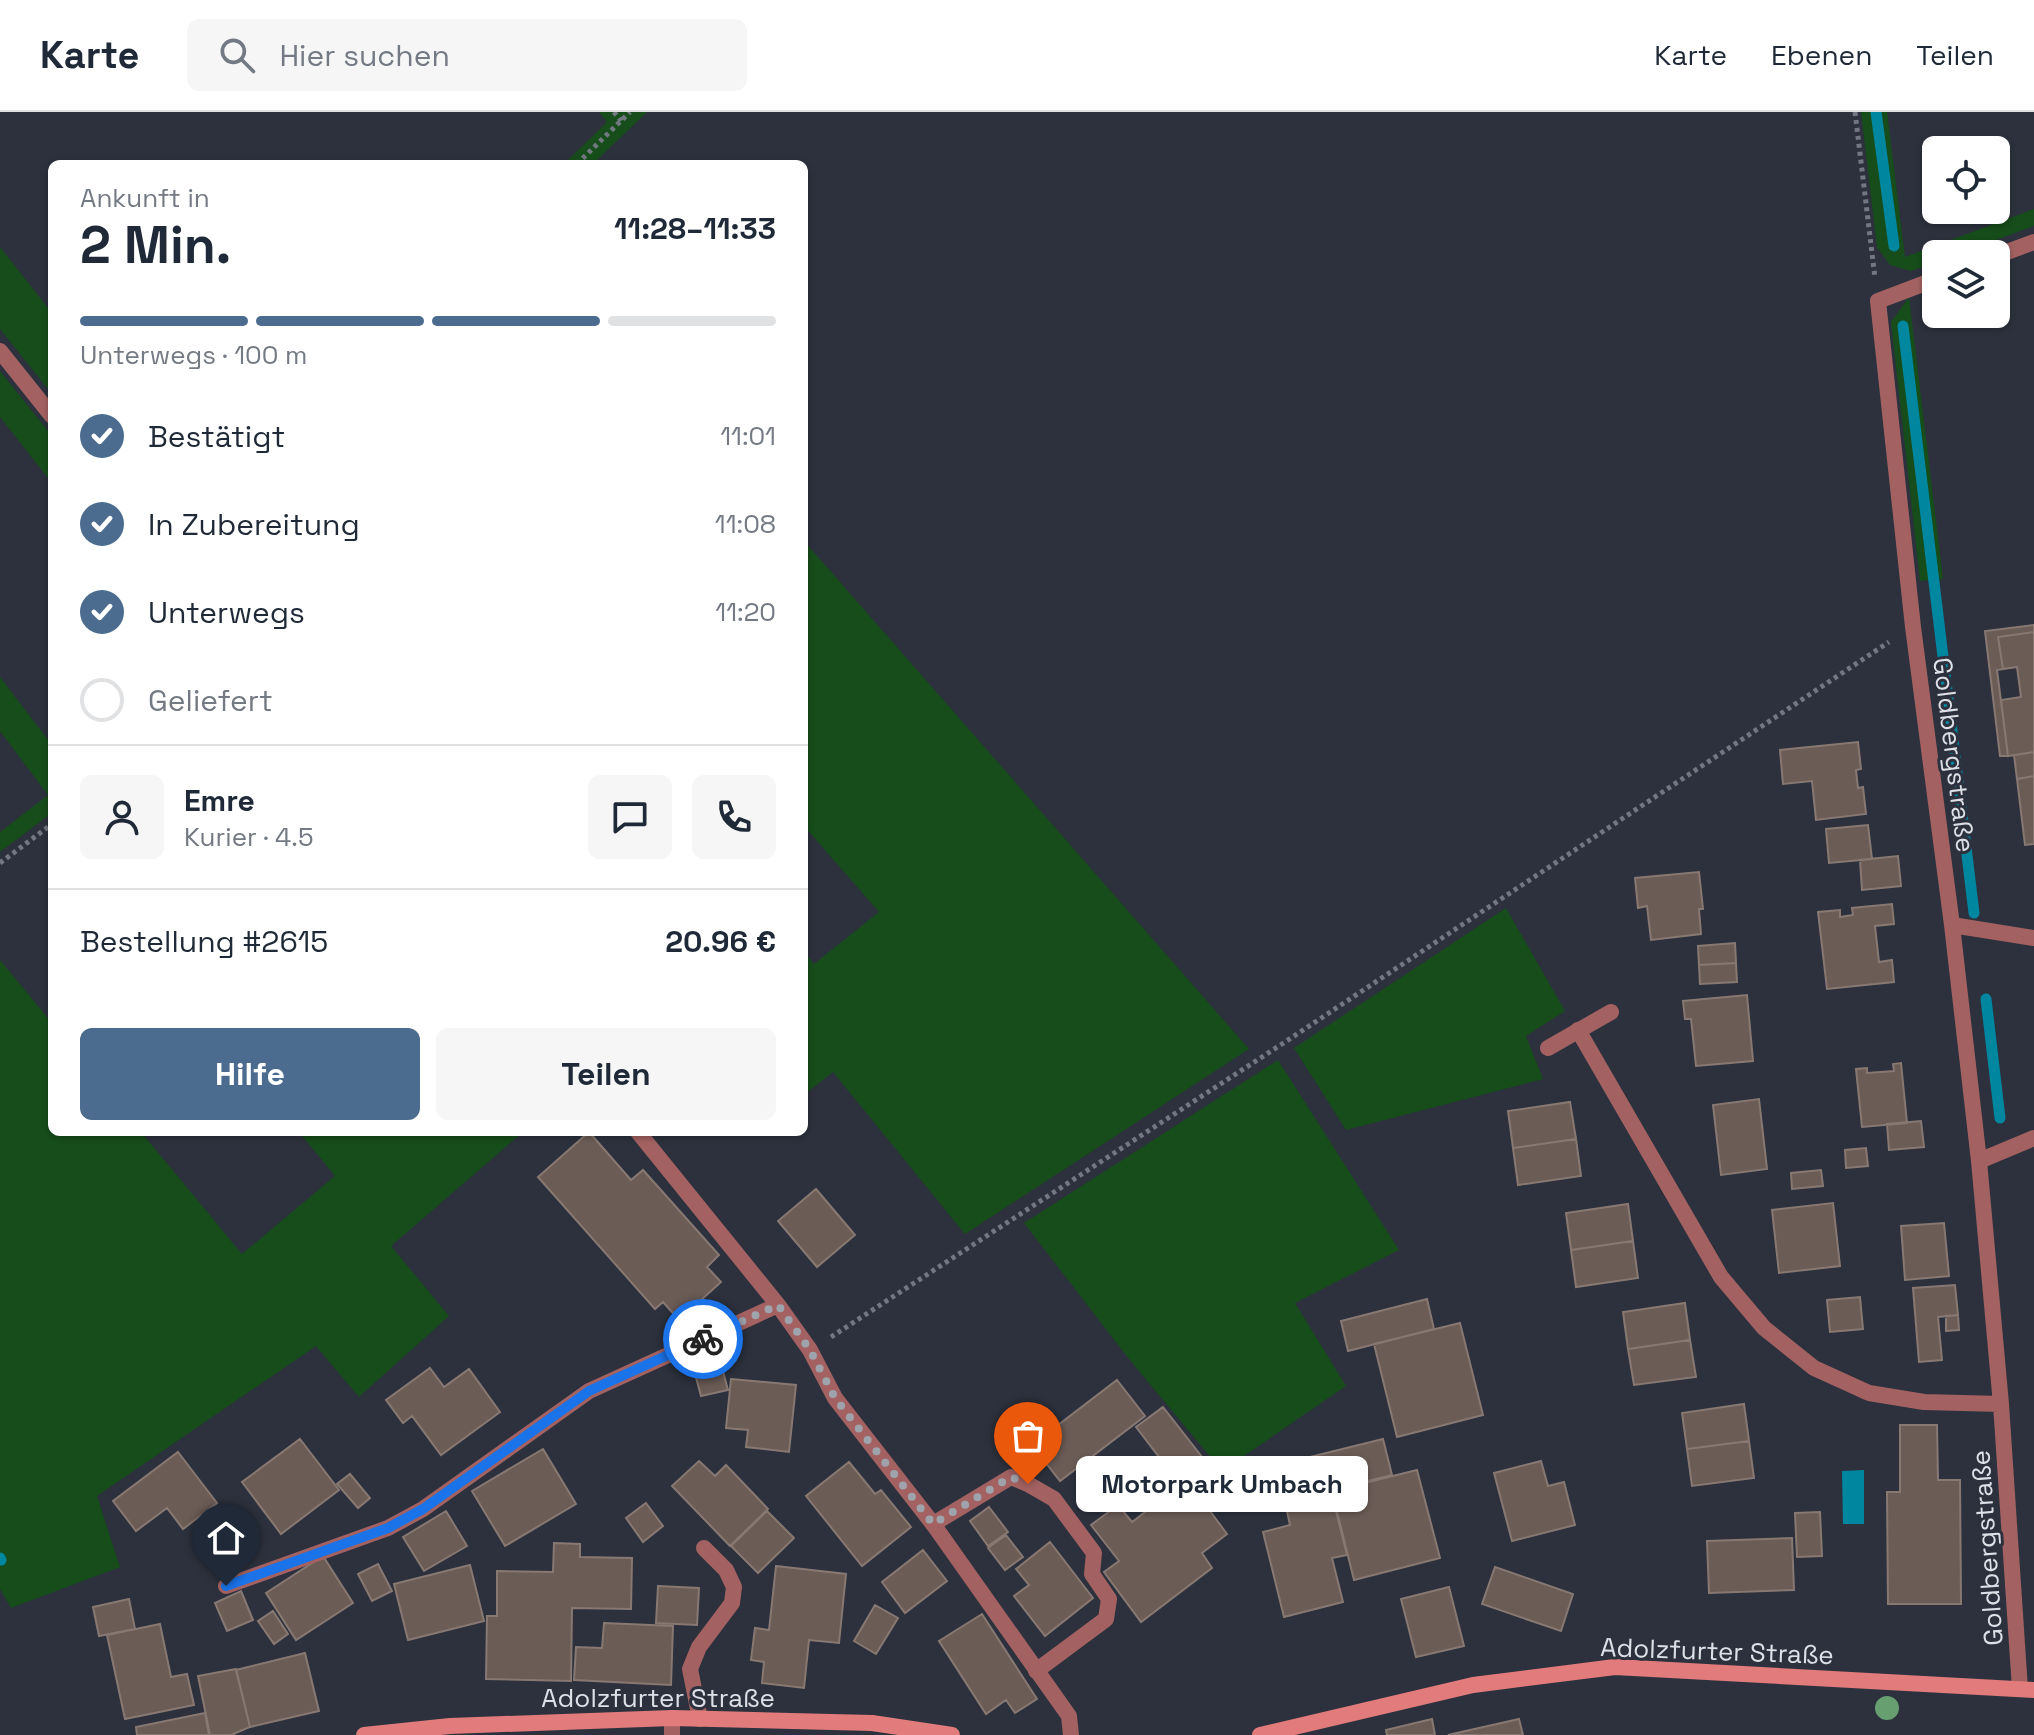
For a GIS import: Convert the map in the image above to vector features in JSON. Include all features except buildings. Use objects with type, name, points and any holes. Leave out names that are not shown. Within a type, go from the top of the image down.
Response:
[{"type":"main road","name":"Adolzfurter Straße","points":[[1260,1735],[1473,1685],[1615,1667],[2027,1689]]},
{"type":"main road","name":"Adolzfurter Straße","points":[[364,1735],[450,1726],[672,1726],[700,1719],[872,1723],[952,1735]]},
{"type":"street","points":[[2010,251],[2034,242]]},
{"type":"street","points":[[1878,301],[1922,284]]},
{"type":"street","name":"Goldbergstraße","points":[[1878,301],[1913,627],[1979,1161],[2027,1689]]},
{"type":"street","points":[[0,351],[48,411]]},
{"type":"street","points":[[1952,925],[2034,938]]},
{"type":"street","points":[[1548,1048],[1611,1012]]},
{"type":"street","points":[[1578,1030],[1721,1277],[1764,1328],[1814,1368],[1869,1393],[1924,1402],[2001,1404]]},
{"type":"street","points":[[641,1136],[778,1305],[810,1350],[835,1398],[933,1524],[1069,1716],[1071,1735]]},
{"type":"street","points":[[1979,1161],[2034,1138]]},
{"type":"street","points":[[226,1586],[388,1528],[423,1509],[589,1391],[778,1305]]},
{"type":"street","points":[[933,1524],[1011,1477],[1054,1499],[1094,1553],[1092,1574],[1109,1599],[1106,1619],[1036,1671]]},
{"type":"street","points":[[700,1719],[690,1669],[699,1647],[732,1603],[734,1587],[726,1570],[704,1548]]},
{"type":"path","points":[[614,112],[621,121]]},
{"type":"path","points":[[581,160],[630,112]]},
{"type":"path","points":[[1855,112],[1878,301]]},
{"type":"path","points":[[810,1350],[1282,1044],[1913,627]]},
{"type":"path","points":[[0,863],[48,827]]},
{"type":"green space","points":[[599,112],[647,112],[597,160],[568,160],[607,122]]},
{"type":"green space","points":[[1861,112],[1887,112],[1905,257],[1922,251],[1922,267],[1911,271],[1890,265],[1877,247]]},
{"type":"green space","points":[[2034,209],[2034,226],[1996,240],[1951,240],[1994,224],[2010,224],[2010,218]]},
{"type":"green space","points":[[0,247],[48,308],[48,389],[0,329]]},
{"type":"green space","points":[[1909,297],[1943,579],[1920,581],[1891,322]]},
{"type":"green space","points":[[0,371],[48,431],[48,478],[0,417]]},
{"type":"green space","points":[[808,546],[1249,1049],[965,1234],[833,1072],[808,1092],[808,957],[814,964],[879,912],[808,831]]},
{"type":"green space","points":[[0,677],[48,740],[48,795],[0,731]]},
{"type":"green space","points":[[48,795],[48,816],[0,852],[0,832]]},
{"type":"green space","points":[[1506,908],[1565,1011],[1526,1036],[1543,1079],[1346,1130],[1294,1048]]},
{"type":"green space","points":[[0,960],[48,1018],[48,1136],[144,1136],[242,1254],[335,1176],[302,1136],[518,1136],[391,1246],[449,1316],[359,1397],[316,1346],[97,1496],[120,1567],[11,1608],[0,1589]]},
{"type":"green space","points":[[1278,1060],[1399,1250],[1295,1303],[1346,1386],[1222,1471],[1129,1359],[1024,1223]]},
{"type":"water","points":[[1864,1470],[1864,1524],[1843,1524],[1842,1471]]},
{"type":"waterway","points":[[1876,112],[1894,246]]},
{"type":"waterway","points":[[1903,326],[1974,913]]},
{"type":"waterway","points":[[1986,999],[2000,1118]]},
{"type":"way so far","points":[[703,1339],[778,1305],[810,1350],[835,1398],[933,1524],[1011,1477],[1028,1484]]},
{"type":"place","name":"Motorpark Umbach","points":[[1028,1484]]},
{"type":"route","points":[[226,1586],[388,1528],[423,1509],[589,1391],[703,1339]]}]
